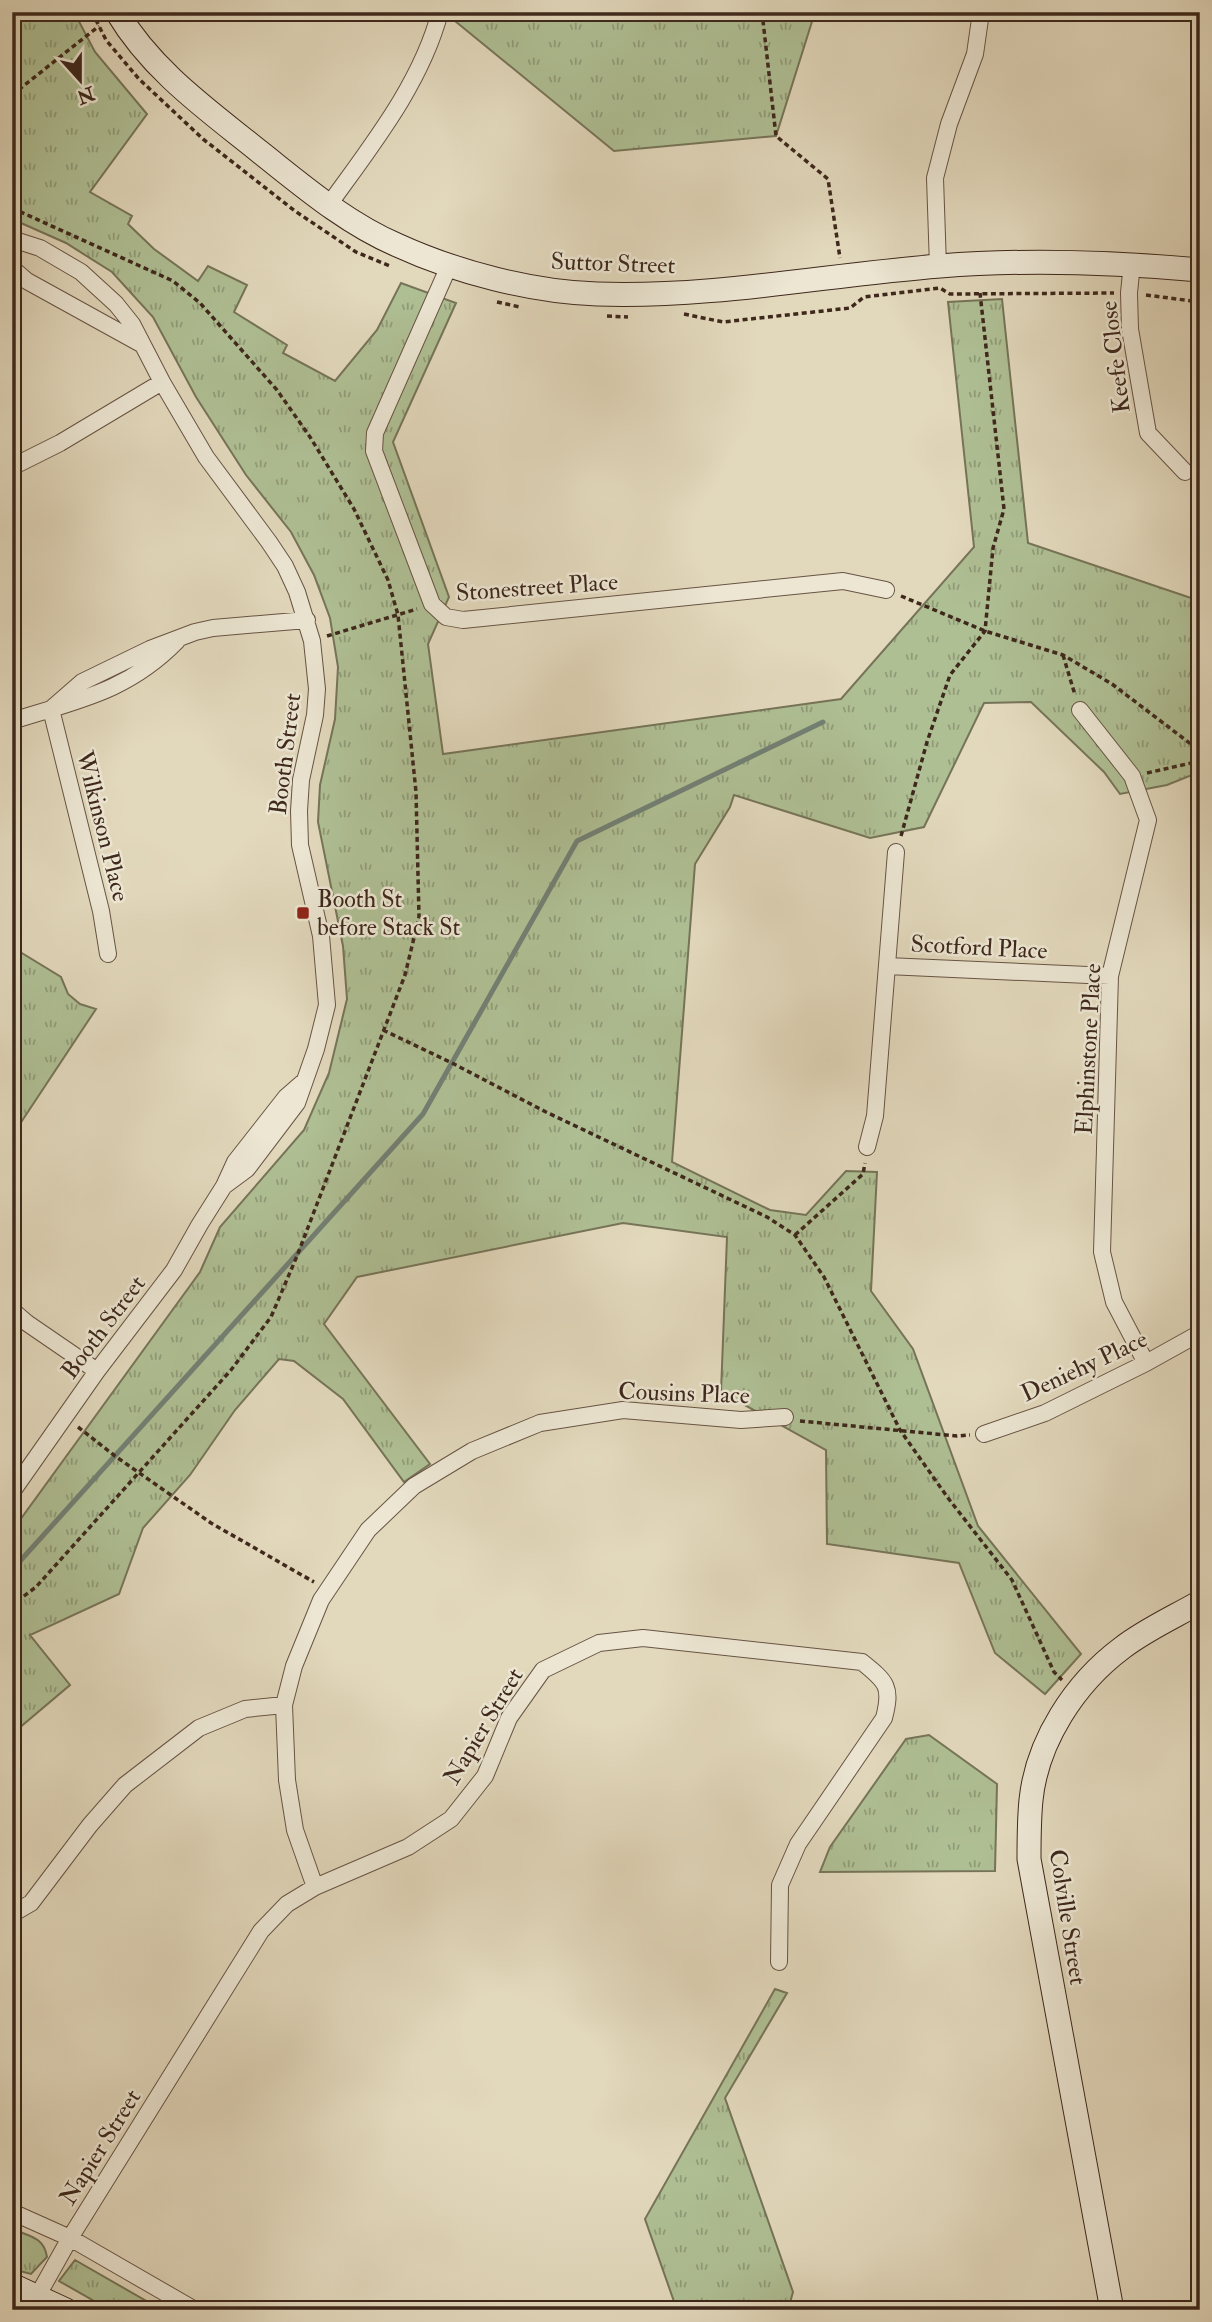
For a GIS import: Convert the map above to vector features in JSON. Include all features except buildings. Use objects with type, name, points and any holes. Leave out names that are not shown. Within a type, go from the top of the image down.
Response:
[{"type":"street","name":"Suttor Street","points":[[117,12],[148,56],[188,94],[328,206],[395,245],[449,266],[526,286],[595,294],[667,294],[938,266],[1027,261],[1132,263],[1200,270]]},
{"type":"street","points":[[328,206],[386,125],[433,36],[440,12]]},
{"type":"street","points":[[938,266],[936,178],[949,124],[975,54],[981,12]]},
{"type":"street","name":"Booth Street","points":[[12,239],[62,259],[90,279],[116,304],[145,346],[162,382],[206,457],[269,542],[298,592],[307,620],[316,666],[316,702],[301,780],[300,845],[321,936],[326,967],[327,1005],[297,1103],[247,1169],[224,1186],[173,1270],[97,1371],[12,1492]]},
{"type":"street","name":"Keefe Close","points":[[1132,263],[1130,329],[1148,433],[1185,472]]},
{"type":"street","name":"Stonestreet Place","points":[[449,266],[375,433],[374,451],[432,604],[446,617],[463,620],[843,581],[886,590]]},
{"type":"street","points":[[12,268],[27,281],[145,346]]},
{"type":"street","points":[[12,467],[60,443],[162,382]]},
{"type":"street","points":[[12,721],[88,698],[125,682],[157,662],[179,639],[213,628],[307,620]]},
{"type":"street","name":"Wilkinson Place","points":[[51,709],[101,911],[108,954]]},
{"type":"street","name":"Elphinstone Place","points":[[1080,710],[1132,776],[1148,820],[1110,976],[1102,1252],[1114,1302],[1146,1363]]},
{"type":"street","name":"Scotford Place","points":[[867,1147],[875,1116],[897,852]]},
{"type":"street","name":"Scotford Place","points":[[887,966],[1110,976]]},
{"type":"street","points":[[12,1310],[97,1371]]},
{"type":"street","name":"Deniehy Place","points":[[984,1434],[1045,1413],[1146,1363],[1200,1332]]},
{"type":"street","name":"Cousins Place","points":[[315,1887],[295,1830],[287,1780],[284,1705],[294,1666],[321,1600],[368,1530],[414,1486],[472,1451],[540,1423],[623,1410],[741,1420],[785,1417]]},
{"type":"street","name":"Colville Street","points":[[1112,2310],[1029,1859],[1031,1799],[1038,1766],[1051,1733],[1093,1673],[1123,1647],[1200,1602]]},
{"type":"street","name":"Napier Street","points":[[38,2295],[70,2238],[261,1931],[287,1904],[315,1887],[408,1847],[451,1819],[485,1776],[509,1718],[543,1670],[599,1643],[643,1638],[862,1662],[883,1678],[889,1698],[884,1718],[798,1844],[780,1885],[779,1962]]},
{"type":"street","points":[[12,1913],[31,1903],[90,1825],[125,1785],[199,1728],[245,1709],[284,1705]]},
{"type":"street","points":[[12,2212],[70,2238],[195,2310]]},
{"type":"street","points":[[12,2285],[65,2310]]},
{"type":"path","points":[[92,12],[106,40],[139,79],[203,139],[315,225],[356,252],[392,267]]},
{"type":"path","points":[[762,12],[776,136],[828,179],[843,277]]},
{"type":"path","points":[[12,95],[99,26]]},
{"type":"path","points":[[12,208],[173,281],[200,303],[277,390],[310,437],[354,509],[388,580],[398,615],[416,792],[419,917],[405,975],[271,1317],[231,1370],[36,1587],[12,1605]]},
{"type":"path","points":[[673,315],[686,314],[723,321],[850,308],[864,297],[940,288],[950,294],[1129,293],[1200,302]]},
{"type":"path","points":[[897,852],[927,742],[950,675],[985,631],[993,548],[1004,509],[980,293]]},
{"type":"path","points":[[486,299],[522,307]]},
{"type":"path","points":[[596,316],[633,316]]},
{"type":"path","points":[[886,590],[985,631],[1063,655],[1112,684],[1200,751]]},
{"type":"path","points":[[312,641],[432,604]]},
{"type":"path","points":[[1063,655],[1080,710]]},
{"type":"path","points":[[1132,776],[1200,761]]},
{"type":"path","points":[[383,1030],[546,1112],[768,1217],[795,1236],[824,1277],[900,1430],[948,1498],[1012,1580],[1054,1672],[1076,1694]]},
{"type":"path","points":[[795,1236],[863,1174],[867,1147]]},
{"type":"path","points":[[65,1417],[211,1523],[328,1590]]},
{"type":"path","points":[[785,1417],[807,1423],[957,1436],[984,1434]]},
{"type":"green space","points":[[23,12],[74,12],[95,52],[147,114],[90,192],[132,216],[128,224],[154,249],[198,281],[208,266],[247,285],[234,312],[287,345],[283,353],[335,381],[377,330],[401,283],[456,303],[393,442],[449,597],[428,644],[443,754],[841,699],[974,547],[948,302],[1002,299],[1028,543],[1200,601],[1200,759],[1192,775],[1167,785],[1120,794],[1104,772],[1031,702],[984,703],[924,827],[870,838],[734,795],[730,807],[695,864],[672,1162],[770,1210],[806,1215],[846,1171],[877,1172],[871,1291],[913,1349],[978,1526],[1081,1654],[1045,1694],[995,1653],[959,1563],[827,1544],[826,1450],[721,1392],[727,1237],[623,1223],[357,1277],[324,1324],[430,1464],[404,1482],[343,1399],[294,1361],[279,1359],[235,1410],[190,1475],[143,1528],[119,1594],[30,1635],[70,1685],[12,1734],[12,1531],[200,1272],[220,1227],[304,1130],[329,1073],[347,999],[343,946],[318,822],[320,785],[335,719],[338,667],[330,618],[314,575],[291,532],[246,475],[196,397],[153,317],[112,272],[66,243],[12,219],[12,15]]},
{"type":"green space","points":[[444,12],[815,12],[776,136],[614,151]]},
{"type":"green space","points":[[12,947],[61,977],[68,994],[80,1004],[96,1009],[12,1136]]},
{"type":"green space","points":[[929,1735],[997,1784],[995,1871],[820,1872],[830,1847],[906,1739]]},
{"type":"green space","points":[[775,1989],[787,1993],[725,2098],[793,2292],[788,2310],[677,2310],[645,2219]]},
{"type":"green space","points":[[12,2229],[35,2238],[43,2245],[47,2257],[31,2274],[12,2269]]},
{"type":"green space","points":[[75,2260],[162,2310],[110,2310],[59,2281]]},
{"type":"waterway","points":[[12,1570],[423,1114],[577,841],[823,722]]},
{"type":"place","name":"Booth St before Stack St","points":[[303,913]]}]
